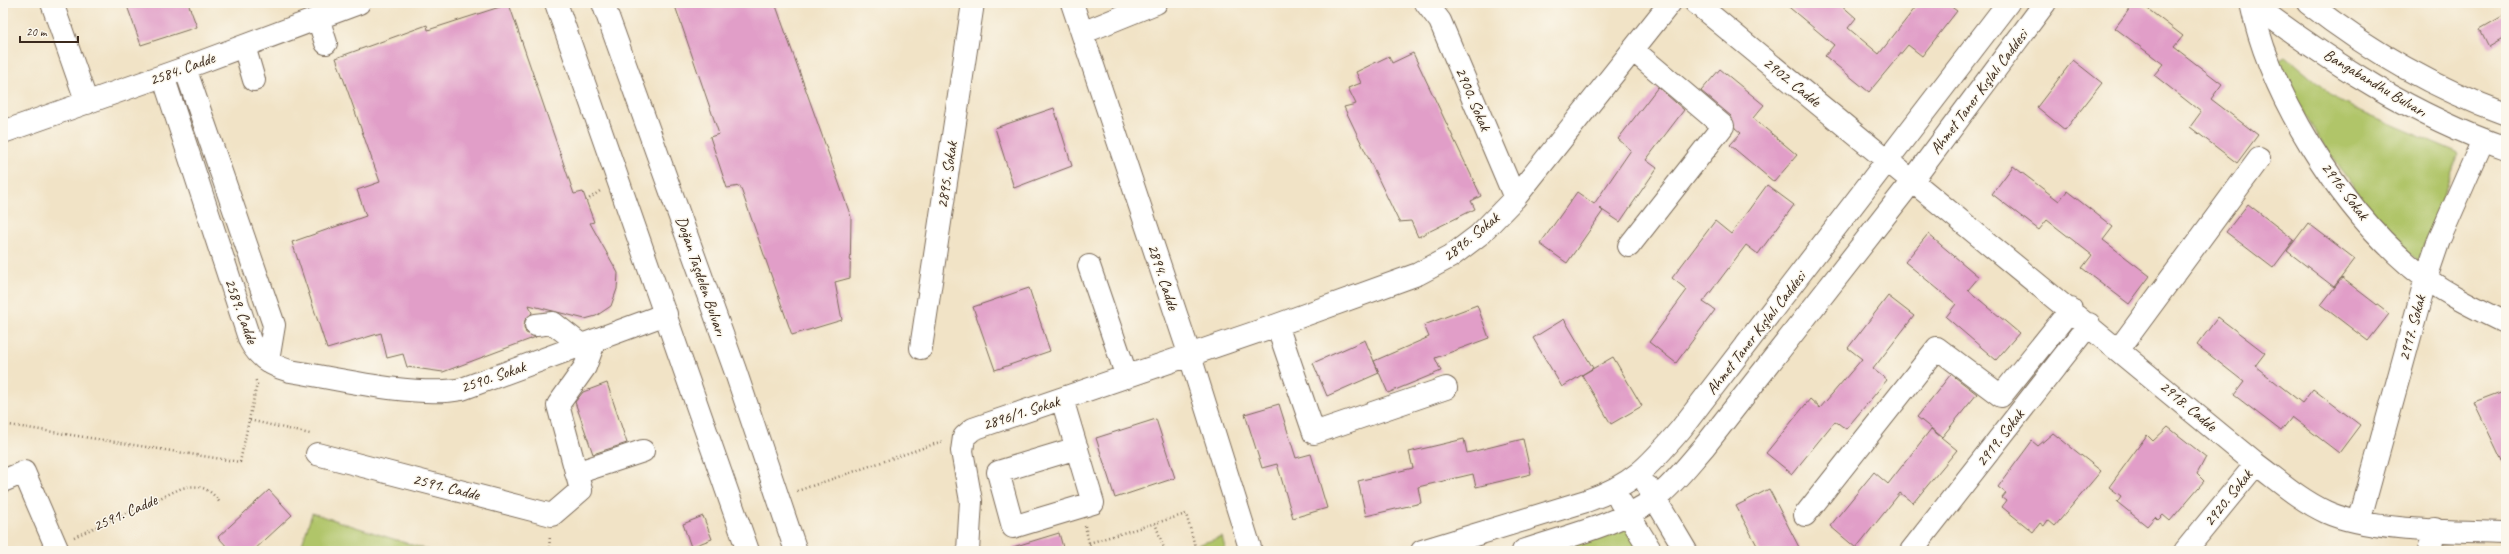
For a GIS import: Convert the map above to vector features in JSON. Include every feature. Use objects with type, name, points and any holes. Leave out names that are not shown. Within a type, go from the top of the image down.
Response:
[{"type":"street","points":[[52,3],[86,103]]},
{"type":"street","name":"2584. Cadde","points":[[3,132],[163,76],[359,3]]},
{"type":"street","points":[[556,3],[748,551]]},
{"type":"street","name":"Doğan Taşdelen Bulvarı","points":[[603,3],[666,176],[796,551]]},
{"type":"street","name":"2895. Sokak","points":[[921,348],[973,3]]},
{"type":"street","name":"2894. Cadde","points":[[1072,3],[1190,356],[1252,551]]},
{"type":"street","points":[[1082,33],[1156,3]]},
{"type":"street","name":"2896. Sokak","points":[[1190,356],[1435,266],[1466,246],[1515,198],[1670,3]]},
{"type":"street","name":"2902. Cadde","points":[[1696,3],[1913,180]]},
{"type":"street","name":"Ahmet Taner Kışlalı Caddesi","points":[[1422,551],[1612,492],[1637,477],[1681,429],[2008,3]]},
{"type":"street","name":"Ahmet Taner Kışlalı Caddesi","points":[[1523,551],[1629,513],[1656,498],[1704,447],[1913,180],[2044,3]]},
{"type":"street","name":"Bangabandhu Bulvarı","points":[[2252,3],[2297,36],[2389,94],[2439,121],[2506,148]]},
{"type":"street","name":"2916. Sokak","points":[[2252,3],[2269,66],[2298,122],[2314,148],[2365,218],[2395,252],[2426,278],[2506,323]]},
{"type":"street","name":"Bangabandhu Bulvarı","points":[[2308,3],[2378,53],[2404,68],[2455,94],[2506,114]]},
{"type":"street","name":"2900. Sokak","points":[[1430,5],[1443,28],[1515,198]]},
{"type":"street","points":[[318,18],[326,43]]},
{"type":"street","points":[[244,46],[254,80]]},
{"type":"street","points":[[1629,246],[1723,126],[1633,50]]},
{"type":"street","name":"2589. Cadde","points":[[185,68],[274,325],[261,369]]},
{"type":"street","name":"2589. Cadde","points":[[163,76],[250,342],[259,356],[261,369]]},
{"type":"street","name":"2917. Sokak","points":[[2359,522],[2426,278],[2440,240],[2483,140]]},
{"type":"street","points":[[2119,349],[2259,159]]},
{"type":"street","name":"2918. Cadde","points":[[1913,180],[2071,309],[2256,464],[2316,507],[2337,517],[2359,522],[2435,530],[2506,533]]},
{"type":"street","points":[[210,221],[235,213]]},
{"type":"street","points":[[1089,266],[1127,377]]},
{"type":"street","points":[[1805,515],[1937,348],[2001,396],[2071,309]]},
{"type":"street","name":"2590. Sokak","points":[[261,369],[283,369],[415,391],[450,392],[462,389],[666,314]]},
{"type":"street","points":[[536,326],[553,323],[588,343],[585,367],[558,405],[576,473],[644,451]]},
{"type":"street","name":"2919. Sokak","points":[[1912,551],[2089,324]]},
{"type":"street","points":[[1277,325],[1314,433],[1446,388]]},
{"type":"street","name":"2896/1. Sokak","points":[[968,551],[971,501],[962,451],[964,437],[969,432],[978,426],[1190,356]]},
{"type":"street","points":[[1062,399],[1077,448],[1093,503],[1013,527],[998,472],[1077,448]]},
{"type":"street","name":"2591. Cadde","points":[[317,454],[552,515],[581,490],[576,473]]},
{"type":"street","name":"2920. Sokak","points":[[2185,551],[2256,464]]},
{"type":"street","points":[[3,481],[24,472],[57,548]]},
{"type":"street","points":[[1637,477],[1656,498],[1686,551]]},
{"type":"street","points":[[1612,492],[1629,513],[1651,551]]},
{"type":"street","points":[[2429,551],[2435,530]]},
{"type":"path","points":[[586,201],[600,191]]},
{"type":"path","points":[[3,424],[240,462],[261,369]]},
{"type":"path","points":[[249,420],[320,437],[317,454]]},
{"type":"path","points":[[778,497],[969,432]]},
{"type":"path","name":"2591. Cadde","points":[[57,548],[182,488],[201,486],[215,496],[220,503]]},
{"type":"path","points":[[1089,543],[1186,514],[1195,546]]},
{"type":"path","points":[[1155,523],[1165,551]]},
{"type":"green space","points":[[2285,56],[2340,102],[2459,153],[2418,262],[2380,224],[2320,140],[2275,62]]},
{"type":"green space","points":[[312,513],[431,551],[300,551]]},
{"type":"green space","points":[[1629,513],[1651,551],[1523,551]]},
{"type":"green space","points":[[1222,537],[1226,551],[1177,551]]},
{"type":"building","points":[[126,3],[188,3],[197,27],[141,45]]},
{"type":"building","points":[[674,3],[775,3],[851,217],[850,278],[835,282],[842,320],[792,335],[740,186],[727,188],[710,137],[719,134]]},
{"type":"building","points":[[1784,3],[1839,3],[1856,18],[1848,28],[1879,54],[1919,3],[1946,3],[1957,11],[1922,56],[1908,45],[1869,92],[1825,56],[1834,45]]},
{"type":"building","points":[[2134,3],[2140,3],[2183,36],[2174,47],[2222,84],[2211,99],[2258,135],[2237,163],[2190,127],[2201,112],[2154,75],[2163,64],[2115,28]]},
{"type":"building","points":[[509,4],[574,194],[583,192],[594,222],[590,223],[618,273],[617,289],[611,306],[596,316],[585,319],[529,305],[532,313],[525,320],[524,327],[526,333],[536,337],[443,372],[407,367],[403,354],[387,358],[381,333],[327,349],[292,242],[366,216],[357,190],[380,182],[336,58],[427,25],[428,30]]},
{"type":"building","points":[[2506,14],[2506,37],[2489,47],[2480,29]]},
{"type":"building","points":[[1413,53],[1481,196],[1471,201],[1475,209],[1418,237],[1411,221],[1399,222],[1344,107],[1356,104],[1348,88],[1361,83],[1356,72],[1389,56],[1392,63]]},
{"type":"building","points":[[2073,60],[2102,83],[2065,130],[2037,107]]},
{"type":"building","points":[[1720,69],[1764,105],[1753,118],[1797,155],[1774,182],[1730,145],[1741,133],[1735,128],[1731,116],[1701,91]]},
{"type":"building","points":[[1658,87],[1684,110],[1646,160],[1657,168],[1620,222],[1599,208],[1603,211],[1567,263],[1540,244],[1577,192],[1594,204],[1631,150],[1618,139]]},
{"type":"building","points":[[1054,108],[1072,166],[1014,188],[995,128]]},
{"type":"building","points":[[2013,166],[2059,201],[2067,191],[2113,227],[2103,240],[2150,276],[2129,304],[2082,268],[2092,255],[2047,220],[2039,230],[1992,194]]},
{"type":"building","points":[[1767,185],[1794,205],[1758,254],[1746,245],[1703,302],[1715,310],[1676,363],[1649,342],[1687,290],[1672,278],[1715,221],[1731,234]]},
{"type":"building","points":[[2248,204],[2294,240],[2273,268],[2226,232]]},
{"type":"building","points":[[2308,223],[2355,259],[2334,287],[2287,251]]},
{"type":"building","points":[[1928,234],[1979,277],[1968,290],[2019,333],[1996,360],[1946,317],[1956,304],[1905,262]]},
{"type":"building","points":[[2342,278],[2389,314],[2368,341],[2321,305]]},
{"type":"building","points":[[1029,288],[1050,351],[995,370],[973,307]]},
{"type":"building","points":[[1888,296],[1914,316],[1873,369],[1887,380],[1846,429],[1835,421],[1792,474],[1766,453],[1810,399],[1820,408],[1862,359],[1848,348]]},
{"type":"building","points":[[1477,305],[1489,338],[1435,358],[1441,371],[1388,393],[1374,361],[1429,337],[1424,325]]},
{"type":"building","points":[[2218,317],[2265,353],[2255,366],[2302,403],[2313,389],[2360,425],[2339,453],[2292,417],[2281,431],[2234,395],[2244,382],[2197,345]]},
{"type":"building","points":[[1564,319],[1593,368],[1562,387],[1533,338]]},
{"type":"building","points":[[1365,340],[1379,373],[1327,396],[1313,363]]},
{"type":"building","points":[[1613,357],[1642,406],[1611,424],[1582,375]]},
{"type":"building","points":[[1951,374],[1977,394],[1942,437],[1917,417]]},
{"type":"building","points":[[607,383],[627,443],[593,454],[575,402],[583,392]]},
{"type":"building","points":[[2506,390],[2506,469],[2474,402]]},
{"type":"building","points":[[1279,404],[1296,458],[1311,454],[1327,508],[1293,518],[1277,464],[1262,468],[1245,414]]},
{"type":"building","points":[[1156,419],[1175,478],[1115,498],[1096,438]]},
{"type":"building","points":[[2168,427],[2206,457],[2197,474],[2204,481],[2170,521],[2163,515],[2158,520],[2155,517],[2147,526],[2117,502],[2121,496],[2109,487],[2147,435],[2153,441]]},
{"type":"building","points":[[1931,429],[1957,450],[1913,503],[1900,493],[1856,548],[1830,526],[1874,472],[1888,484]]},
{"type":"building","points":[[2053,433],[2101,471],[2055,526],[2048,520],[2044,526],[2040,523],[2033,532],[2002,507],[2006,501],[2002,498],[2006,493],[1998,487],[2032,441],[2038,446]]},
{"type":"building","points":[[1464,439],[1467,453],[1523,439],[1531,474],[1476,487],[1473,474],[1418,487],[1421,503],[1366,516],[1358,481],[1413,468],[1409,452]]},
{"type":"building","points":[[1769,489],[1801,551],[1760,551],[1736,506]]},
{"type":"building","points":[[269,490],[292,515],[253,551],[231,551],[218,537]]},
{"type":"building","points":[[703,516],[712,539],[691,547],[683,524]]},
{"type":"building","points":[[1059,533],[1064,551],[1013,551],[1013,547]]}]
